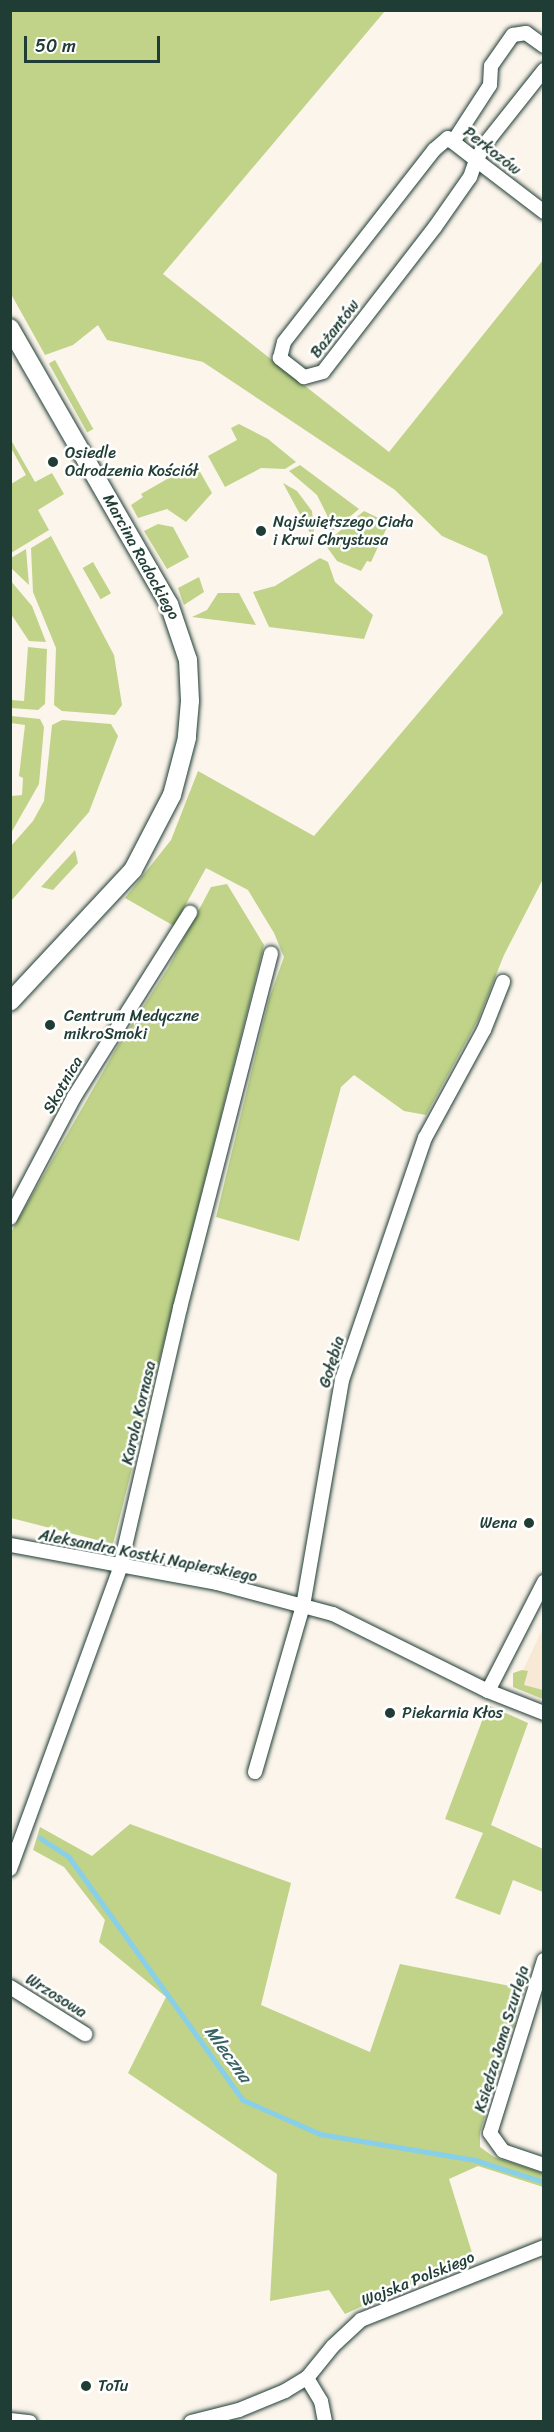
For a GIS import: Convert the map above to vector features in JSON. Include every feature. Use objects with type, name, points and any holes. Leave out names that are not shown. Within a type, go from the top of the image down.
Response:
[{"type":"street","name":"Bażantów","points":[[543,46],[526,33],[513,35],[491,66],[490,85],[451,140],[434,150],[284,342],[280,358],[304,377],[323,372],[435,227],[470,177],[476,160],[543,70]]},
{"type":"street","name":"Perkozów","points":[[451,140],[543,212]]},
{"type":"street","name":"Marcina Radockiego","points":[[10,328],[169,604],[188,660],[190,701],[187,738],[172,795],[133,870],[10,1002]]},
{"type":"street","name":"Skotnica","points":[[10,1218],[74,1097],[190,913]]},
{"type":"street","name":"Karola Kornasa","points":[[10,1869],[120,1568],[180,1308],[271,954]]},
{"type":"street","name":"Gołębia","points":[[255,1772],[303,1606],[342,1380],[425,1138],[484,1030],[503,982]]},
{"type":"street","name":"Aleksandra Kostki Napierskiego","points":[[10,1545],[120,1568],[218,1584],[333,1614],[488,1691],[543,1713]]},
{"type":"street","points":[[488,1691],[543,1582]]},
{"type":"street","name":"Księdza Jana Szurleja","points":[[543,1960],[490,2133],[503,2151],[543,2165]]},
{"type":"street","name":"Wrzosowa","points":[[10,1987],[85,2034]]},
{"type":"street","name":"Wojska Polskiego","points":[[191,2421],[239,2410],[307,2378],[333,2346],[362,2320],[543,2247]]},
{"type":"street","points":[[307,2378],[321,2401],[325,2421]]},
{"type":"street","points":[[10,2420],[30,2421]]},
{"type":"shaded area","points":[[543,1628],[543,1701],[515,1687]]},
{"type":"green space","points":[[10,11],[385,11],[163,274],[389,452],[543,260],[543,879],[504,955],[478,1020],[426,1115],[404,1111],[354,1075],[341,1087],[299,1241],[216,1217],[269,999],[284,957],[274,933],[248,890],[206,868],[174,926],[125,898],[171,840],[198,771],[314,836],[503,613],[487,556],[442,536],[395,490],[203,362],[107,340],[98,325],[73,345],[45,355],[11,294]]},
{"type":"green space","points":[[55,360],[93,429],[87,432],[49,363]]},
{"type":"green space","points":[[239,424],[268,439],[296,462],[285,469],[261,468],[225,487],[208,456],[237,440],[231,428]]},
{"type":"green space","points":[[11,440],[35,482],[52,473],[64,494],[38,510],[49,530],[11,553],[11,484],[26,475],[11,448]]},
{"type":"green space","points":[[195,463],[212,493],[186,522],[167,509],[138,518],[131,505],[143,497],[141,494]]},
{"type":"green space","points":[[300,465],[359,509],[329,534],[327,515],[317,495],[289,471]]},
{"type":"green space","points":[[283,483],[297,491],[312,511],[315,542]]},
{"type":"green space","points":[[364,511],[389,523],[371,562],[367,561],[361,571],[337,561],[327,547],[329,540]]},
{"type":"green space","points":[[158,524],[173,527],[189,557],[167,569],[144,531]]},
{"type":"green space","points":[[51,536],[114,655],[122,705],[115,715],[62,711],[54,705],[56,648],[33,592],[31,548]]},
{"type":"green space","points":[[26,549],[29,585],[11,568],[11,558]]},
{"type":"green space","points":[[320,558],[328,562],[335,582],[373,615],[364,639],[269,627],[253,592],[275,586]]},
{"type":"green space","points":[[93,562],[111,593],[101,599],[83,568]]},
{"type":"green space","points":[[199,577],[204,592],[184,605],[178,588]]},
{"type":"green space","points":[[10,580],[32,606],[46,642],[29,641],[11,614]]},
{"type":"green space","points":[[218,593],[239,593],[256,625],[192,617],[207,610]]},
{"type":"green space","points":[[28,647],[47,649],[45,704],[38,710],[11,708],[11,700],[24,701]]},
{"type":"green space","points":[[11,716],[40,719],[44,727],[39,784],[11,833],[11,796],[22,795],[23,778],[19,776],[25,725],[11,723]]},
{"type":"green space","points":[[62,720],[111,724],[118,736],[89,812],[11,901],[11,846],[33,821],[44,801],[52,725]]},
{"type":"green space","points":[[75,850],[78,863],[53,890],[41,887]]},
{"type":"green space","points":[[227,884],[264,945],[113,1544],[11,1518],[11,1232],[116,1049],[168,968],[211,887]]},
{"type":"green space","points":[[528,1671],[524,1685],[543,1690],[543,1699],[513,1687],[513,1673]]},
{"type":"green space","points":[[488,1705],[528,1723],[491,1825],[543,1849],[543,1892],[513,1880],[500,1915],[455,1898],[483,1833],[445,1819]]},
{"type":"green space","points":[[130,1824],[291,1883],[261,2005],[370,2052],[400,1964],[525,1989],[480,2132],[480,2147],[494,2157],[543,2173],[543,2187],[478,2166],[449,2179],[473,2256],[345,2314],[329,2290],[270,2301],[277,2174],[128,2073],[166,1997],[99,1942],[105,1920],[64,1867],[33,1850],[40,1827],[92,1856]]},
{"type":"waterway","name":"Mleczna","points":[[40,1838],[68,1856],[243,2100],[320,2134],[475,2160],[544,2182]]},
{"type":"place","name":"Osiedle Odrodzenia Kościół","points":[[53,462]]},
{"type":"place","name":"Najświętszego Ciała i Krwi Chrystusa","points":[[261,531]]},
{"type":"place","name":"Centrum Medyczne mikroSmoki","points":[[50,1025]]},
{"type":"place","name":"Wena","points":[[529,1523]]},
{"type":"place","name":"Piekarnia Kłos","points":[[390,1713]]},
{"type":"place","name":"ToTu","points":[[86,2386]]}]
